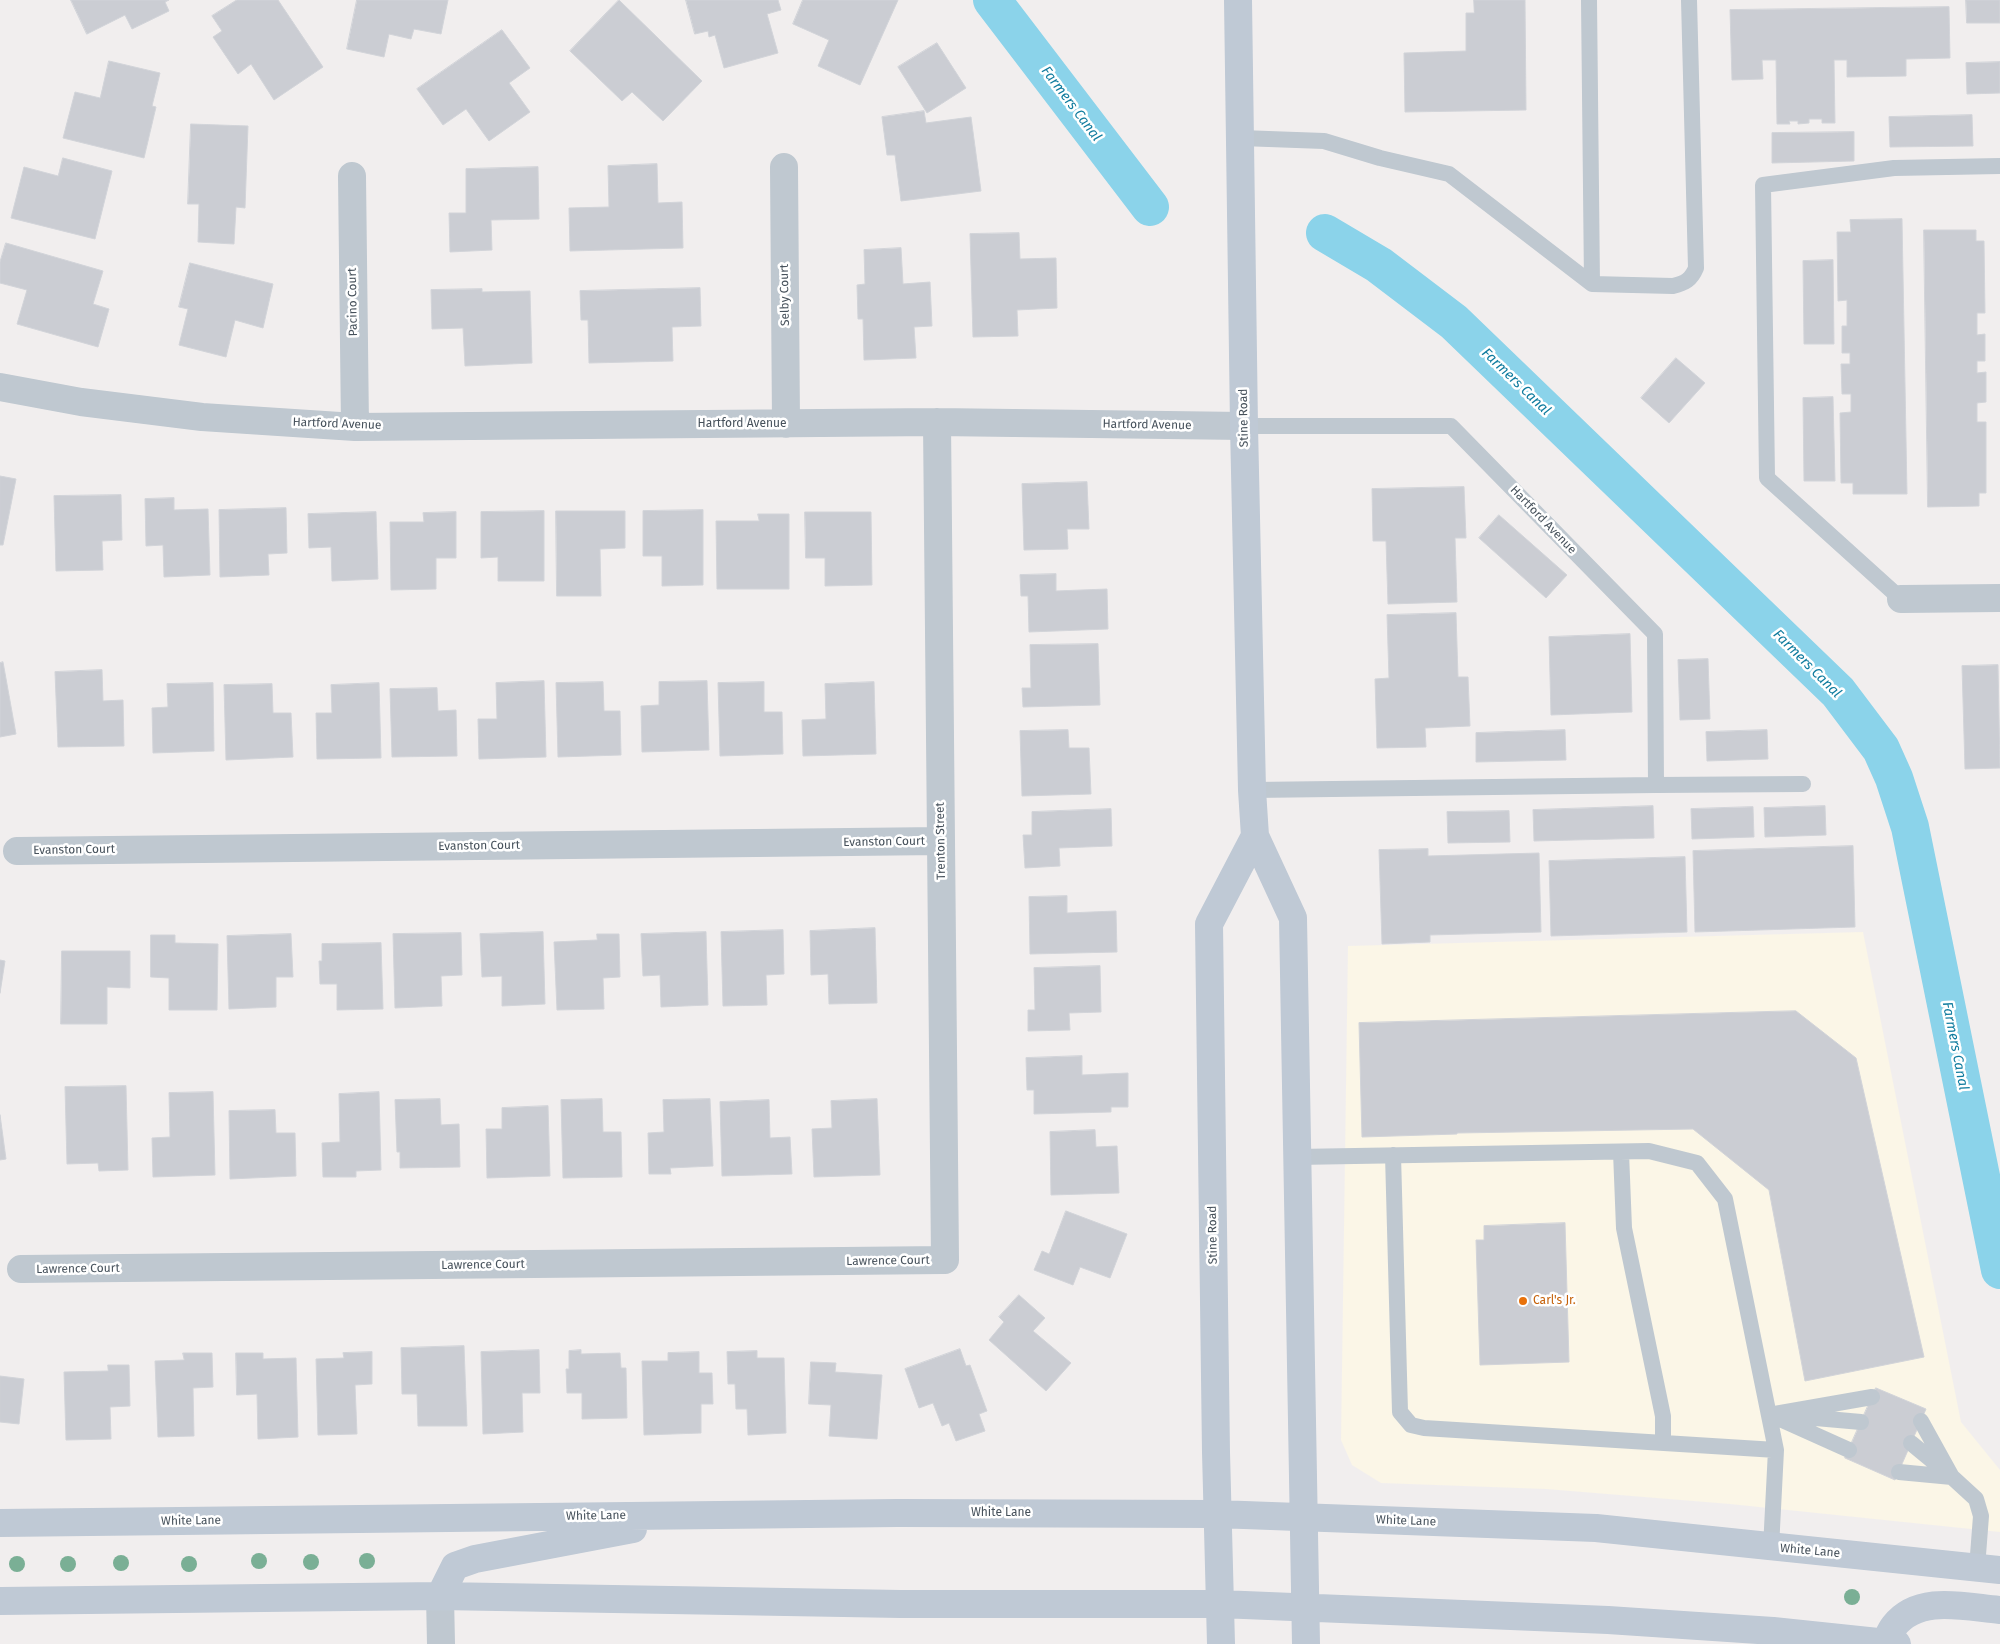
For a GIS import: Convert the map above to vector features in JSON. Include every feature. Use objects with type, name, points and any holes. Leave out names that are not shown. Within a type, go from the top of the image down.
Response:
[{"type":"main road","name":"Stine Road","points":[[1238,0],[1244,426],[1252,790],[1255,836],[1293,918],[1302,1516],[1306,1644]]},
{"type":"main road","name":"Stine Road","points":[[1221,1644],[1209,924],[1255,836]]},
{"type":"main road","name":"White Lane","points":[[0,1523],[898,1513],[1218,1514],[1596,1528],[1771,1548],[1989,1569]]},
{"type":"main road","points":[[440,1596],[455,1566],[475,1558],[706,1515]]},
{"type":"main road","points":[[0,1601],[440,1596],[901,1604],[1220,1604],[1305,1606],[1608,1620],[1773,1631],[1889,1644],[1894,1626],[1903,1617],[1915,1610],[1933,1604],[2000,1610]]},
{"type":"street","name":"Selby Court","points":[[784,167],[786,424]]},
{"type":"street","name":"Pacino Court","points":[[352,176],[355,427]]},
{"type":"street","name":"Hartford Avenue","points":[[0,387],[81,402],[202,417],[355,427],[937,422],[1244,426]]},
{"type":"street","name":"Trenton Street","points":[[937,422],[945,1260]]},
{"type":"street","points":[[1901,599],[2000,598]]},
{"type":"street","name":"Evanston Court","points":[[17,851],[941,841]]},
{"type":"street","name":"Lawrence Court","points":[[22,1269],[945,1260]]},
{"type":"street","points":[[440,1596],[441,1644]]},
{"type":"lane","points":[[1589,0],[1592,284]]},
{"type":"lane","points":[[1241,138],[1324,141],[1380,158],[1449,174],[1592,284],[1673,286],[1685,283],[1693,276],[1696,268],[1689,0]]},
{"type":"lane","points":[[1901,599],[1767,478],[1763,185],[1894,168],[2000,166]]},
{"type":"lane","name":"Hartford Avenue","points":[[1244,426],[1451,426],[1655,634],[1656,784]]},
{"type":"lane","points":[[1252,790],[1656,784],[1804,784]]},
{"type":"lane","points":[[1296,1157],[1649,1151],[1697,1163],[1725,1199],[1776,1450],[1771,1548]]},
{"type":"lane","points":[[1621,1152],[1624,1228],[1663,1416],[1663,1443]]},
{"type":"lane","points":[[1393,1155],[1400,1412],[1410,1425],[1424,1428],[1776,1450]]},
{"type":"lane","points":[[1769,1415],[1872,1397]]},
{"type":"lane","points":[[1769,1415],[1861,1422]]},
{"type":"lane","points":[[1769,1415],[1849,1450]]},
{"type":"lane","points":[[1921,1421],[1952,1477]]},
{"type":"lane","points":[[1911,1443],[1976,1500],[1981,1516],[1989,1569]]},
{"type":"lane","points":[[1899,1472],[1952,1477]]},
{"type":"shaded area","points":[[1863,932],[1961,1422],[2000,1470],[2000,1532],[1730,1504],[1546,1489],[1381,1483],[1352,1465],[1341,1440],[1348,946]]},
{"type":"building","points":[[71,0],[169,0],[165,2],[169,11],[132,29],[125,15],[87,34]]},
{"type":"building","points":[[237,0],[278,0],[323,67],[274,100],[251,64],[238,74],[213,37],[222,31],[212,16]]},
{"type":"building","points":[[357,0],[448,0],[441,34],[414,29],[411,39],[389,34],[384,57],[347,49]]},
{"type":"building","points":[[619,0],[702,81],[663,121],[632,92],[622,101],[570,51]]},
{"type":"building","points":[[686,0],[778,0],[781,10],[767,14],[778,53],[724,68],[715,35],[709,37],[708,31],[695,34]]},
{"type":"building","points":[[803,0],[898,0],[860,85],[818,66],[829,40],[793,24]]},
{"type":"building","points":[[1474,0],[1525,0],[1526,110],[1405,112],[1404,53],[1466,51],[1466,13],[1474,13]]},
{"type":"building","points":[[1966,0],[2000,0],[2000,23],[1967,23]]},
{"type":"building","points":[[1949,7],[1950,58],[1906,59],[1906,76],[1847,77],[1847,60],[1834,60],[1835,123],[1822,123],[1822,119],[1809,119],[1809,123],[1798,124],[1798,121],[1789,121],[1790,124],[1777,124],[1776,60],[1762,60],[1763,79],[1732,80],[1730,10]]},
{"type":"building","points":[[502,30],[530,68],[509,83],[530,112],[489,141],[466,109],[443,125],[417,89]]},
{"type":"building","points":[[937,43],[966,88],[927,113],[898,67]]},
{"type":"building","points":[[109,61],[160,73],[152,106],[156,107],[144,158],[63,138],[75,92],[100,98]]},
{"type":"building","points":[[2000,62],[2000,93],[1967,94],[1966,63]]},
{"type":"building","points":[[924,111],[926,123],[971,117],[981,191],[901,201],[895,155],[887,155],[882,117]]},
{"type":"building","points":[[1972,115],[1973,146],[1890,147],[1889,117]]},
{"type":"building","points":[[191,124],[248,126],[245,208],[236,207],[234,244],[198,242],[199,204],[188,204]]},
{"type":"building","points":[[1854,132],[1854,161],[1772,163],[1772,133]]},
{"type":"building","points":[[63,158],[112,171],[95,239],[11,218],[24,167],[58,176]]},
{"type":"building","points":[[657,164],[658,203],[682,202],[683,248],[570,251],[569,208],[609,207],[608,166]]},
{"type":"building","points":[[538,167],[539,219],[491,220],[492,250],[450,252],[449,213],[466,213],[466,169]]},
{"type":"building","points":[[1902,219],[1907,494],[1853,494],[1853,483],[1841,483],[1840,413],[1851,412],[1851,394],[1842,394],[1841,364],[1850,364],[1850,353],[1842,353],[1842,326],[1847,326],[1847,300],[1838,301],[1837,232],[1851,232],[1850,220]]},
{"type":"building","points":[[1924,230],[1976,230],[1976,241],[1984,241],[1985,313],[1977,313],[1977,335],[1985,334],[1985,361],[1977,361],[1977,373],[1986,372],[1986,402],[1977,403],[1977,422],[1986,422],[1986,493],[1979,493],[1979,506],[1928,507]]},
{"type":"building","points":[[1019,233],[1020,259],[1056,258],[1057,308],[1017,310],[1018,336],[973,337],[970,234]]},
{"type":"building","points":[[6,243],[103,271],[93,304],[109,309],[98,347],[17,324],[27,290],[0,283],[0,262]]},
{"type":"building","points":[[901,248],[903,284],[930,282],[932,326],[914,327],[916,358],[864,360],[863,319],[858,319],[857,285],[865,284],[864,250]]},
{"type":"building","points":[[1833,260],[1834,344],[1804,344],[1803,261]]},
{"type":"building","points":[[190,263],[273,284],[263,328],[235,320],[226,357],[179,345],[188,309],[179,307]]},
{"type":"building","points":[[700,288],[701,326],[672,327],[673,361],[589,363],[588,320],[581,320],[580,291]]},
{"type":"building","points":[[482,289],[482,292],[530,291],[532,363],[465,366],[463,328],[432,329],[431,290]]},
{"type":"building","points":[[1676,358],[1705,383],[1669,423],[1641,398]]},
{"type":"building","points":[[1833,397],[1835,481],[1804,481],[1803,398]]},
{"type":"building","points":[[0,476],[16,479],[3,545],[0,545]]},
{"type":"building","points":[[1087,482],[1089,529],[1067,529],[1068,549],[1024,550],[1022,484]]},
{"type":"building","points":[[1464,487],[1466,538],[1455,538],[1457,602],[1388,604],[1386,541],[1373,541],[1372,489]]},
{"type":"building","points":[[121,495],[122,540],[102,541],[103,570],[56,571],[54,496]]},
{"type":"building","points":[[174,498],[174,510],[208,509],[210,575],[164,577],[163,545],[146,546],[145,499]]},
{"type":"building","points":[[286,508],[287,553],[268,554],[269,575],[220,577],[219,510]]},
{"type":"building","points":[[703,510],[703,585],[662,586],[662,556],[643,556],[643,511]]},
{"type":"building","points":[[544,511],[544,581],[498,581],[498,557],[481,558],[481,512]]},
{"type":"building","points":[[556,511],[625,511],[625,548],[600,549],[601,596],[557,596]]},
{"type":"building","points":[[376,512],[378,579],[332,581],[331,547],[309,548],[308,514]]},
{"type":"building","points":[[456,512],[456,558],[436,558],[436,589],[391,590],[390,522],[424,522],[423,513]]},
{"type":"building","points":[[805,512],[871,512],[872,585],[825,586],[825,558],[806,558]]},
{"type":"building","points":[[758,514],[789,514],[789,589],[717,589],[716,521],[759,521]]},
{"type":"building","points":[[1499,515],[1567,575],[1546,598],[1479,538]]},
{"type":"building","points":[[1056,574],[1056,591],[1107,589],[1108,629],[1029,632],[1028,596],[1021,596],[1020,575]]},
{"type":"building","points":[[1456,613],[1458,677],[1468,677],[1470,726],[1425,728],[1426,747],[1377,748],[1375,679],[1389,678],[1387,615]]},
{"type":"building","points":[[1630,634],[1632,712],[1551,715],[1549,637]]},
{"type":"building","points":[[1098,644],[1100,705],[1023,707],[1022,688],[1031,688],[1030,645]]},
{"type":"building","points":[[1708,659],[1710,719],[1680,720],[1678,660]]},
{"type":"building","points":[[3,662],[16,734],[0,737],[0,663]]},
{"type":"building","points":[[1998,665],[2000,768],[1965,769],[1962,666]]},
{"type":"building","points":[[102,670],[103,701],[123,700],[124,746],[58,747],[55,672]]},
{"type":"building","points":[[544,681],[546,757],[479,759],[478,719],[497,719],[496,683]]},
{"type":"building","points":[[707,681],[709,750],[642,752],[641,706],[659,705],[659,682]]},
{"type":"building","points":[[603,682],[604,711],[620,711],[621,755],[558,757],[556,683]]},
{"type":"building","points":[[764,682],[764,712],[782,712],[783,754],[720,756],[718,683]]},
{"type":"building","points":[[874,682],[876,754],[803,756],[802,720],[826,719],[825,684]]},
{"type":"building","points":[[213,683],[214,751],[153,753],[152,708],[168,707],[167,684]]},
{"type":"building","points":[[379,683],[381,758],[317,759],[316,713],[332,713],[331,685]]},
{"type":"building","points":[[272,684],[273,713],[291,713],[293,757],[226,760],[224,685]]},
{"type":"building","points":[[437,688],[438,711],[456,710],[457,756],[392,757],[390,689]]},
{"type":"building","points":[[1068,730],[1069,748],[1089,748],[1091,794],[1022,796],[1020,731]]},
{"type":"building","points":[[1565,730],[1566,760],[1476,762],[1476,733]]},
{"type":"building","points":[[1767,730],[1768,759],[1707,761],[1706,732]]},
{"type":"building","points":[[1653,806],[1654,838],[1534,841],[1533,810]]},
{"type":"building","points":[[1825,806],[1826,835],[1765,837],[1764,808]]},
{"type":"building","points":[[1753,807],[1754,837],[1692,839],[1691,809]]},
{"type":"building","points":[[1111,809],[1112,846],[1059,848],[1060,866],[1025,868],[1023,835],[1032,835],[1032,812]]},
{"type":"building","points":[[1509,811],[1510,842],[1448,843],[1447,812]]},
{"type":"building","points":[[1853,846],[1855,927],[1695,932],[1693,851]]},
{"type":"building","points":[[1428,849],[1428,856],[1539,853],[1541,932],[1430,935],[1430,942],[1382,944],[1379,850]]},
{"type":"building","points":[[1685,857],[1687,932],[1551,936],[1549,861]]},
{"type":"building","points":[[1067,896],[1067,913],[1116,911],[1117,952],[1030,954],[1029,897]]},
{"type":"building","points":[[875,928],[877,1003],[829,1004],[828,974],[811,975],[810,931]]},
{"type":"building","points":[[783,930],[784,974],[766,975],[767,1005],[723,1006],[721,932]]},
{"type":"building","points":[[543,932],[545,1004],[502,1006],[502,976],[482,977],[480,934]]},
{"type":"building","points":[[706,932],[708,1005],[661,1007],[660,975],[643,976],[641,934]]},
{"type":"building","points":[[461,933],[462,975],[441,976],[442,1006],[395,1008],[393,934]]},
{"type":"building","points":[[291,934],[293,977],[276,977],[276,1007],[229,1009],[227,936]]},
{"type":"building","points":[[597,934],[619,934],[620,977],[603,978],[604,1009],[557,1010],[554,942],[597,940]]},
{"type":"building","points":[[151,935],[175,935],[175,943],[218,944],[217,1010],[169,1010],[169,978],[151,977]]},
{"type":"building","points":[[381,943],[383,1009],[337,1010],[337,984],[320,984],[319,961],[322,961],[322,944]]},
{"type":"building","points":[[62,951],[130,951],[130,988],[107,987],[107,1024],[61,1024]]},
{"type":"building","points":[[0,960],[5,961],[0,993]]},
{"type":"building","points":[[1100,966],[1101,1012],[1069,1013],[1070,1030],[1028,1031],[1028,1010],[1035,1010],[1034,968]]},
{"type":"building","points":[[1796,1011],[1856,1058],[1924,1357],[1805,1381],[1769,1190],[1693,1129],[1457,1133],[1362,1137],[1359,1023]]},
{"type":"building","points":[[1082,1056],[1082,1075],[1128,1073],[1128,1107],[1111,1107],[1111,1112],[1034,1114],[1034,1090],[1027,1090],[1026,1058]]},
{"type":"building","points":[[126,1086],[128,1170],[99,1171],[98,1163],[67,1164],[65,1087]]},
{"type":"building","points":[[213,1092],[215,1175],[153,1177],[152,1138],[170,1137],[169,1093]]},
{"type":"building","points":[[379,1092],[381,1170],[356,1171],[356,1177],[323,1177],[322,1143],[340,1142],[339,1094]]},
{"type":"building","points":[[440,1099],[441,1125],[459,1124],[460,1167],[400,1168],[400,1152],[397,1152],[395,1100]]},
{"type":"building","points":[[602,1099],[603,1132],[621,1132],[622,1177],[563,1178],[561,1100]]},
{"type":"building","points":[[710,1099],[713,1166],[670,1168],[671,1174],[649,1174],[648,1133],[664,1132],[663,1100]]},
{"type":"building","points":[[877,1099],[880,1175],[814,1177],[812,1129],[832,1128],[831,1101]]},
{"type":"building","points":[[769,1100],[770,1138],[790,1137],[792,1174],[722,1176],[720,1102]]},
{"type":"building","points":[[548,1106],[550,1176],[487,1178],[486,1129],[502,1129],[502,1108]]},
{"type":"building","points":[[275,1110],[276,1133],[295,1133],[296,1176],[230,1179],[229,1111]]},
{"type":"building","points":[[0,1115],[6,1159],[0,1160]]},
{"type":"building","points":[[1095,1130],[1096,1147],[1117,1146],[1119,1193],[1051,1195],[1050,1132]]},
{"type":"building","points":[[1066,1211],[1127,1234],[1110,1278],[1080,1267],[1073,1285],[1034,1270],[1042,1251],[1049,1254]]},
{"type":"building","name":"Carl's Jr.","points":[[1565,1223],[1569,1362],[1480,1365],[1476,1240],[1484,1240],[1484,1226]]},
{"type":"building","points":[[1019,1295],[1045,1318],[1033,1331],[1071,1363],[1046,1391],[989,1340],[1004,1322],[999,1317]]},
{"type":"building","points":[[464,1346],[467,1426],[418,1426],[417,1394],[402,1394],[401,1348]]},
{"type":"building","points":[[960,1349],[966,1366],[970,1365],[987,1411],[979,1414],[985,1431],[956,1441],[949,1423],[942,1426],[933,1403],[919,1408],[905,1369]]},
{"type":"building","points":[[539,1350],[540,1393],[522,1393],[523,1432],[483,1434],[481,1352]]},
{"type":"building","points":[[581,1350],[581,1354],[620,1353],[621,1368],[626,1368],[627,1418],[582,1419],[582,1393],[567,1393],[566,1369],[569,1369],[569,1351]]},
{"type":"building","points":[[757,1351],[757,1358],[784,1358],[786,1433],[748,1435],[747,1409],[736,1409],[735,1384],[728,1384],[727,1352]]},
{"type":"building","points":[[372,1352],[372,1384],[355,1385],[357,1434],[318,1435],[316,1359],[344,1358],[343,1353]]},
{"type":"building","points":[[699,1352],[699,1373],[712,1373],[713,1404],[701,1404],[701,1433],[644,1435],[642,1361],[668,1361],[668,1353]]},
{"type":"building","points":[[183,1353],[212,1353],[213,1387],[193,1388],[194,1436],[158,1437],[155,1361],[184,1360]]},
{"type":"building","points":[[236,1353],[263,1353],[263,1359],[296,1358],[298,1437],[258,1439],[257,1394],[237,1395]]},
{"type":"building","points":[[811,1362],[836,1363],[835,1372],[882,1375],[877,1439],[829,1436],[831,1405],[809,1404]]},
{"type":"building","points":[[108,1365],[129,1365],[130,1406],[110,1407],[111,1439],[66,1440],[64,1372],[108,1371]]},
{"type":"building","points":[[0,1376],[24,1379],[19,1424],[0,1422]]},
{"type":"building","points":[[1876,1388],[1926,1409],[1895,1480],[1845,1458]]},
{"type":"waterway","name":"Farmers Canal","points":[[992,0],[1150,207]]},
{"type":"waterway","name":"Farmers Canal","points":[[1325,233],[1379,265],[1454,322],[1838,692],[1881,749],[1894,778],[1910,827],[2000,1270]]},
{"type":"place","name":"Carl's Jr.","points":[[1523,1301]]}]
